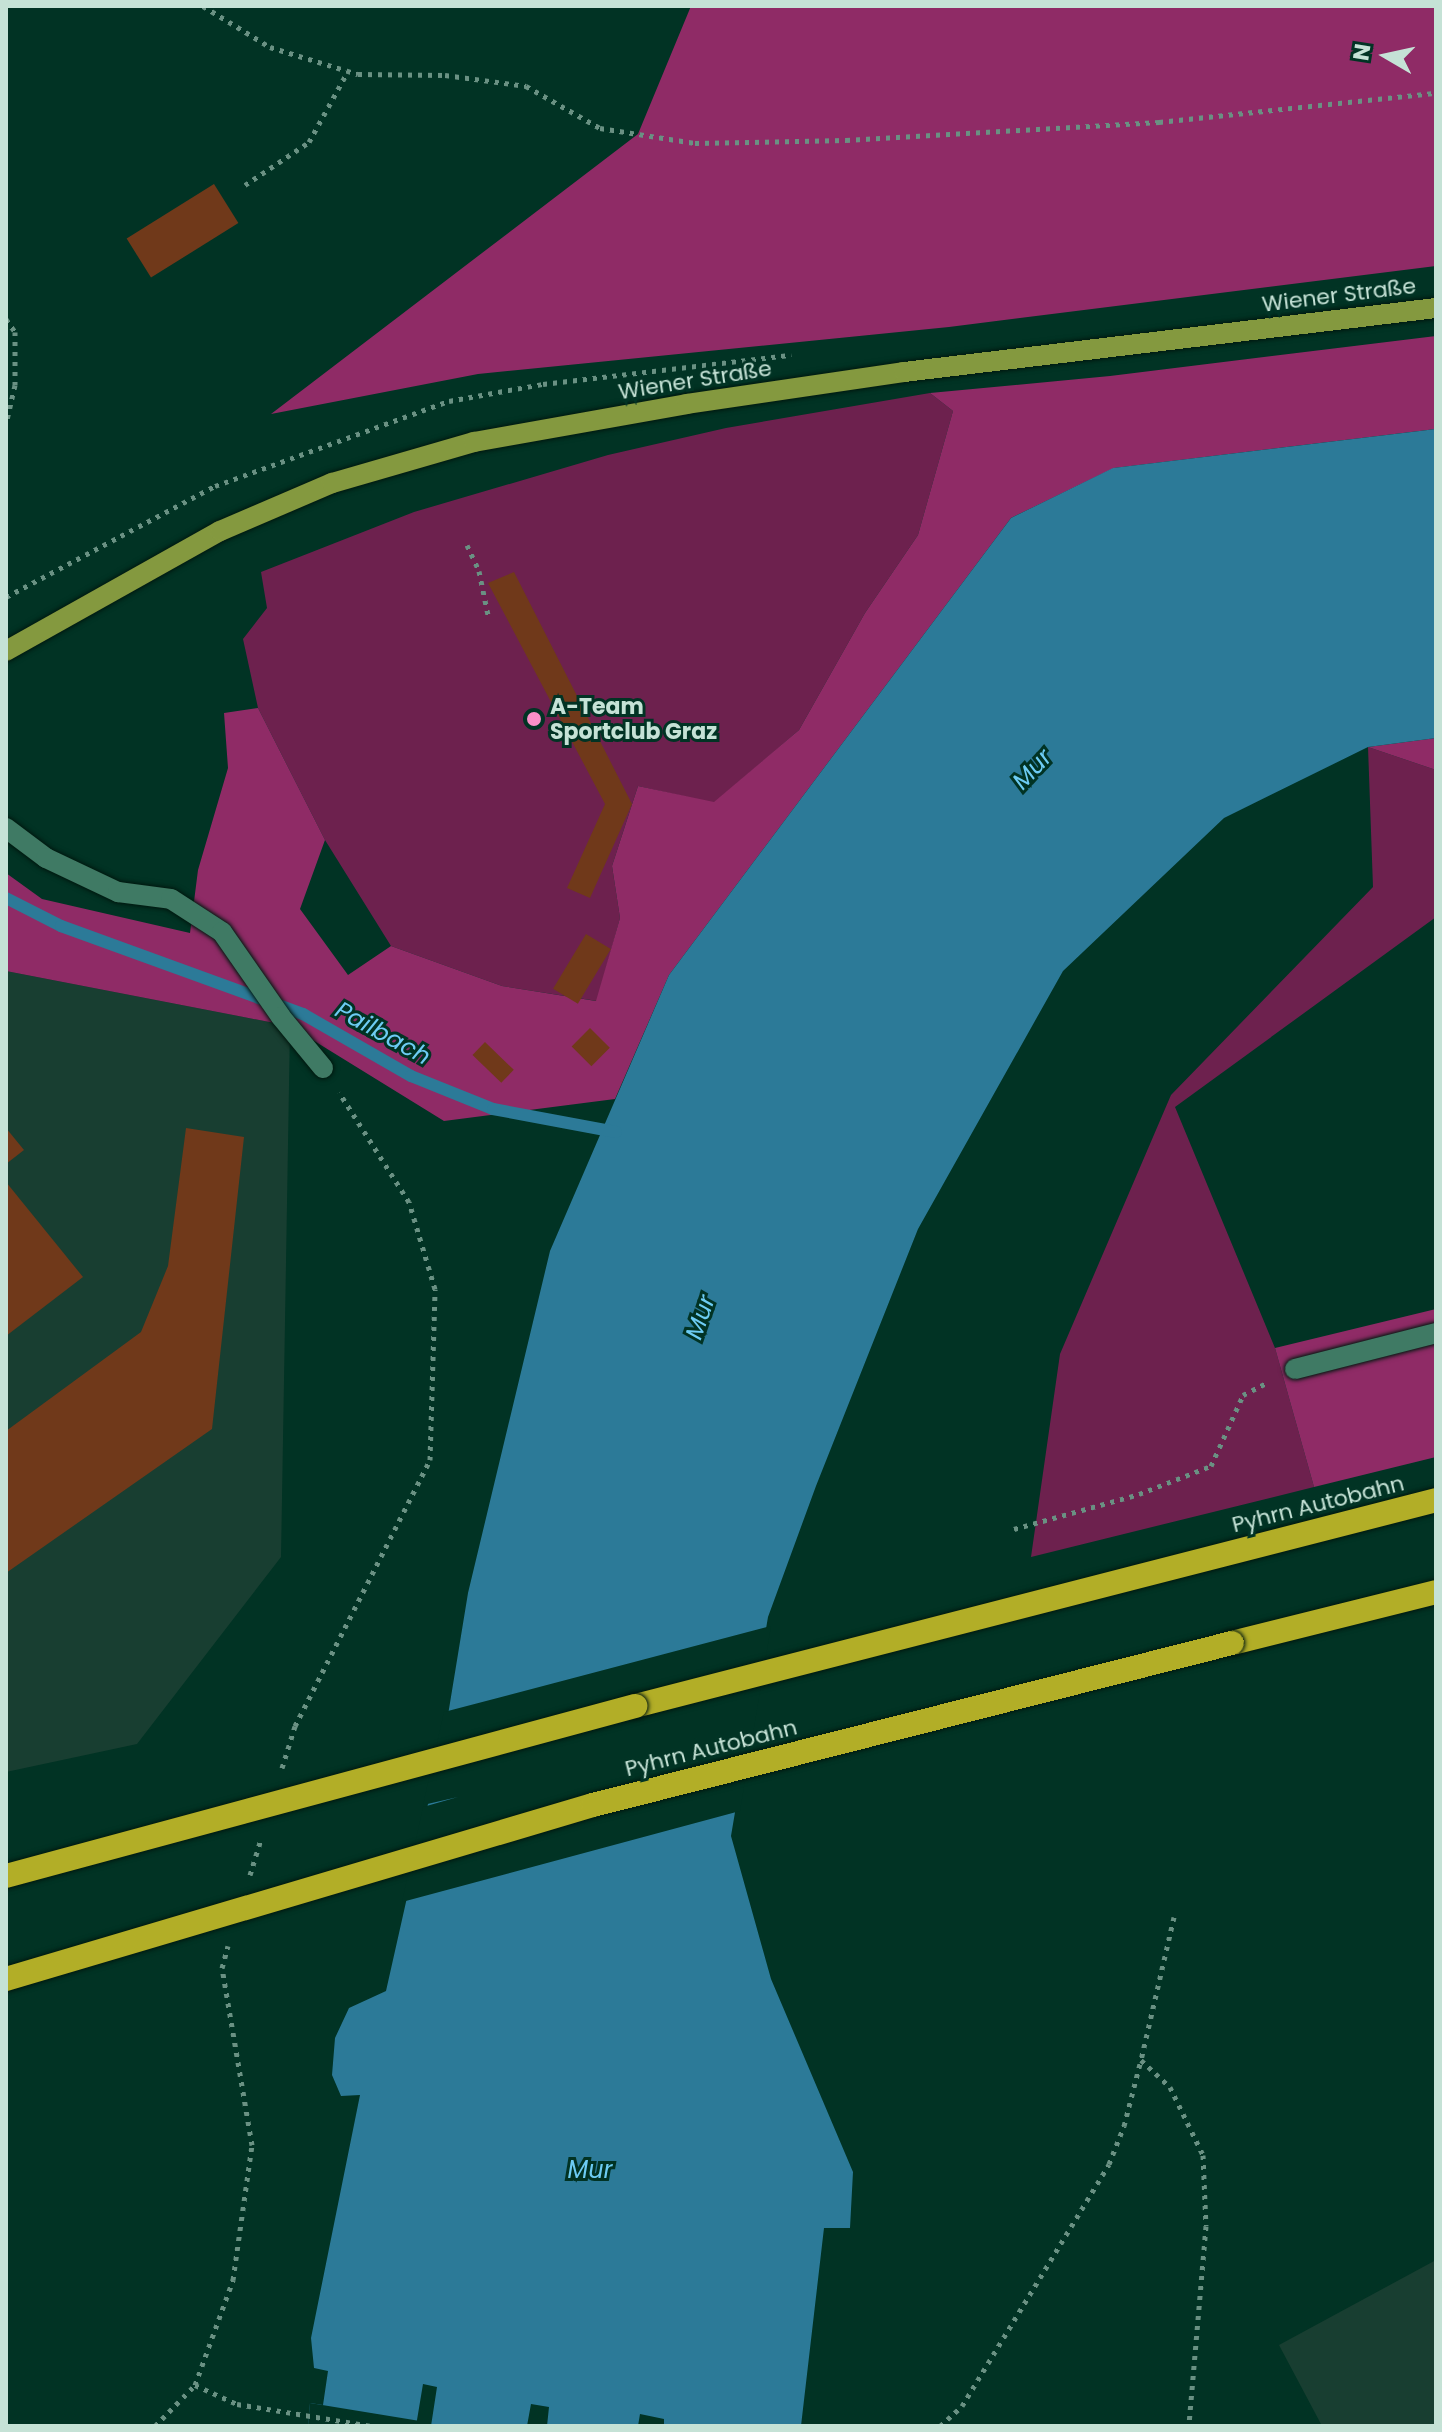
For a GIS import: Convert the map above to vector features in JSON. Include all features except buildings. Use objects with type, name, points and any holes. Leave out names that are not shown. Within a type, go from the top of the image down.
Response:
[{"type":"highway","name":"Pyhrn Autobahn","points":[[6,1876],[505,1740],[1436,1500]]},
{"type":"highway","name":"Pyhrn Autobahn","points":[[6,1979],[593,1805],[1436,1592]]},
{"type":"main road","name":"Wiener Straße","points":[[6,651],[220,531],[332,483],[474,442],[687,404],[904,372],[1436,308]]},
{"type":"lane","points":[[6,828],[46,858],[118,892],[171,899],[222,932],[281,1017],[323,1068]]},
{"type":"lane","points":[[1295,1369],[1436,1333]]},
{"type":"path","points":[[203,6],[270,47],[358,74],[445,75],[526,86],[600,128],[695,143],[846,140],[1159,122],[1436,93]]},
{"type":"path","points":[[245,185],[309,142],[348,71]]},
{"type":"path","points":[[6,319],[15,332],[15,372],[6,423]]},
{"type":"path","points":[[467,545],[479,571],[488,615]]},
{"type":"path","points":[[323,1068],[409,1202],[435,1289],[433,1353]]},
{"type":"path","points":[[1014,1529],[1139,1494],[1211,1466],[1243,1395],[1295,1369]]},
{"type":"path","points":[[940,2426],[962,2406],[1109,2164],[1124,2126],[1174,1917]]},
{"type":"path","points":[[1141,2060],[1170,2087],[1203,2155],[1206,2226],[1189,2426]]},
{"type":"path","points":[[155,2426],[195,2385],[237,2404],[371,2426]]},
{"type":"shaded area","points":[[691,6],[1436,6],[1436,266],[949,327],[478,374],[271,414],[638,134]]},
{"type":"shaded area","points":[[1436,336],[1436,429],[1114,468],[1011,518],[669,975],[615,1099],[444,1121],[290,1026],[6,971],[6,873],[42,899],[190,933],[198,870],[228,768],[224,713],[258,708],[325,840],[300,909],[348,975],[391,946],[502,986],[596,1001],[620,918],[612,866],[638,786],[714,802],[799,730],[865,613],[918,535],[953,411],[930,393],[1110,376]]},
{"type":"shaded area","name":"A-Team Sportclub Graz","points":[[930,393],[953,411],[918,535],[865,613],[799,730],[714,803],[638,786],[612,866],[620,918],[597,1001],[502,986],[391,946],[325,840],[258,708],[243,639],[267,608],[261,572],[414,512],[608,455],[726,428]]},
{"type":"shaded area","points":[[1436,738],[1436,770],[1368,747]]},
{"type":"shaded area","points":[[1368,747],[1436,770],[1436,917],[1175,1107],[1275,1348],[1314,1487],[1031,1557],[1060,1354],[1171,1095],[1373,887]]},
{"type":"shaded area","points":[[6,971],[290,1026],[281,1557],[137,1744],[6,1772]]},
{"type":"shaded area","points":[[1436,1309],[1436,1457],[1314,1487],[1275,1348]]},
{"type":"shaded area","points":[[1436,2260],[1436,2426],[1322,2426],[1279,2345]]},
{"type":"water","name":"Mur","points":[[1436,429],[1436,738],[1368,747],[1224,818],[1063,971],[918,1229],[816,1486],[768,1617],[731,1836],[771,1979],[853,2172],[850,2228],[824,2228],[801,2426],[664,2426],[664,2419],[640,2414],[638,2426],[547,2426],[549,2407],[531,2404],[527,2426],[431,2426],[437,2387],[423,2384],[416,2426],[308,2426],[310,2403],[323,2405],[328,2371],[314,2368],[311,2338],[360,2095],[341,2096],[332,2075],[335,2038],[349,2008],[386,1991],[448,1715],[468,1593],[550,1251],[669,975],[1011,518],[1113,468]]},
{"type":"pier","points":[[771,1626],[740,1811],[402,1902],[423,1807],[458,1797],[423,1805],[444,1712]]},
{"type":"pier","points":[[310,2403],[420,2421],[420,2426],[308,2426]]},
{"type":"waterway","name":"Pailbach","points":[[6,898],[61,926],[303,1014],[411,1076],[493,1109],[616,1132]]},
{"type":"place","name":"A-Team Sportclub Graz","points":[[534,719]]}]
